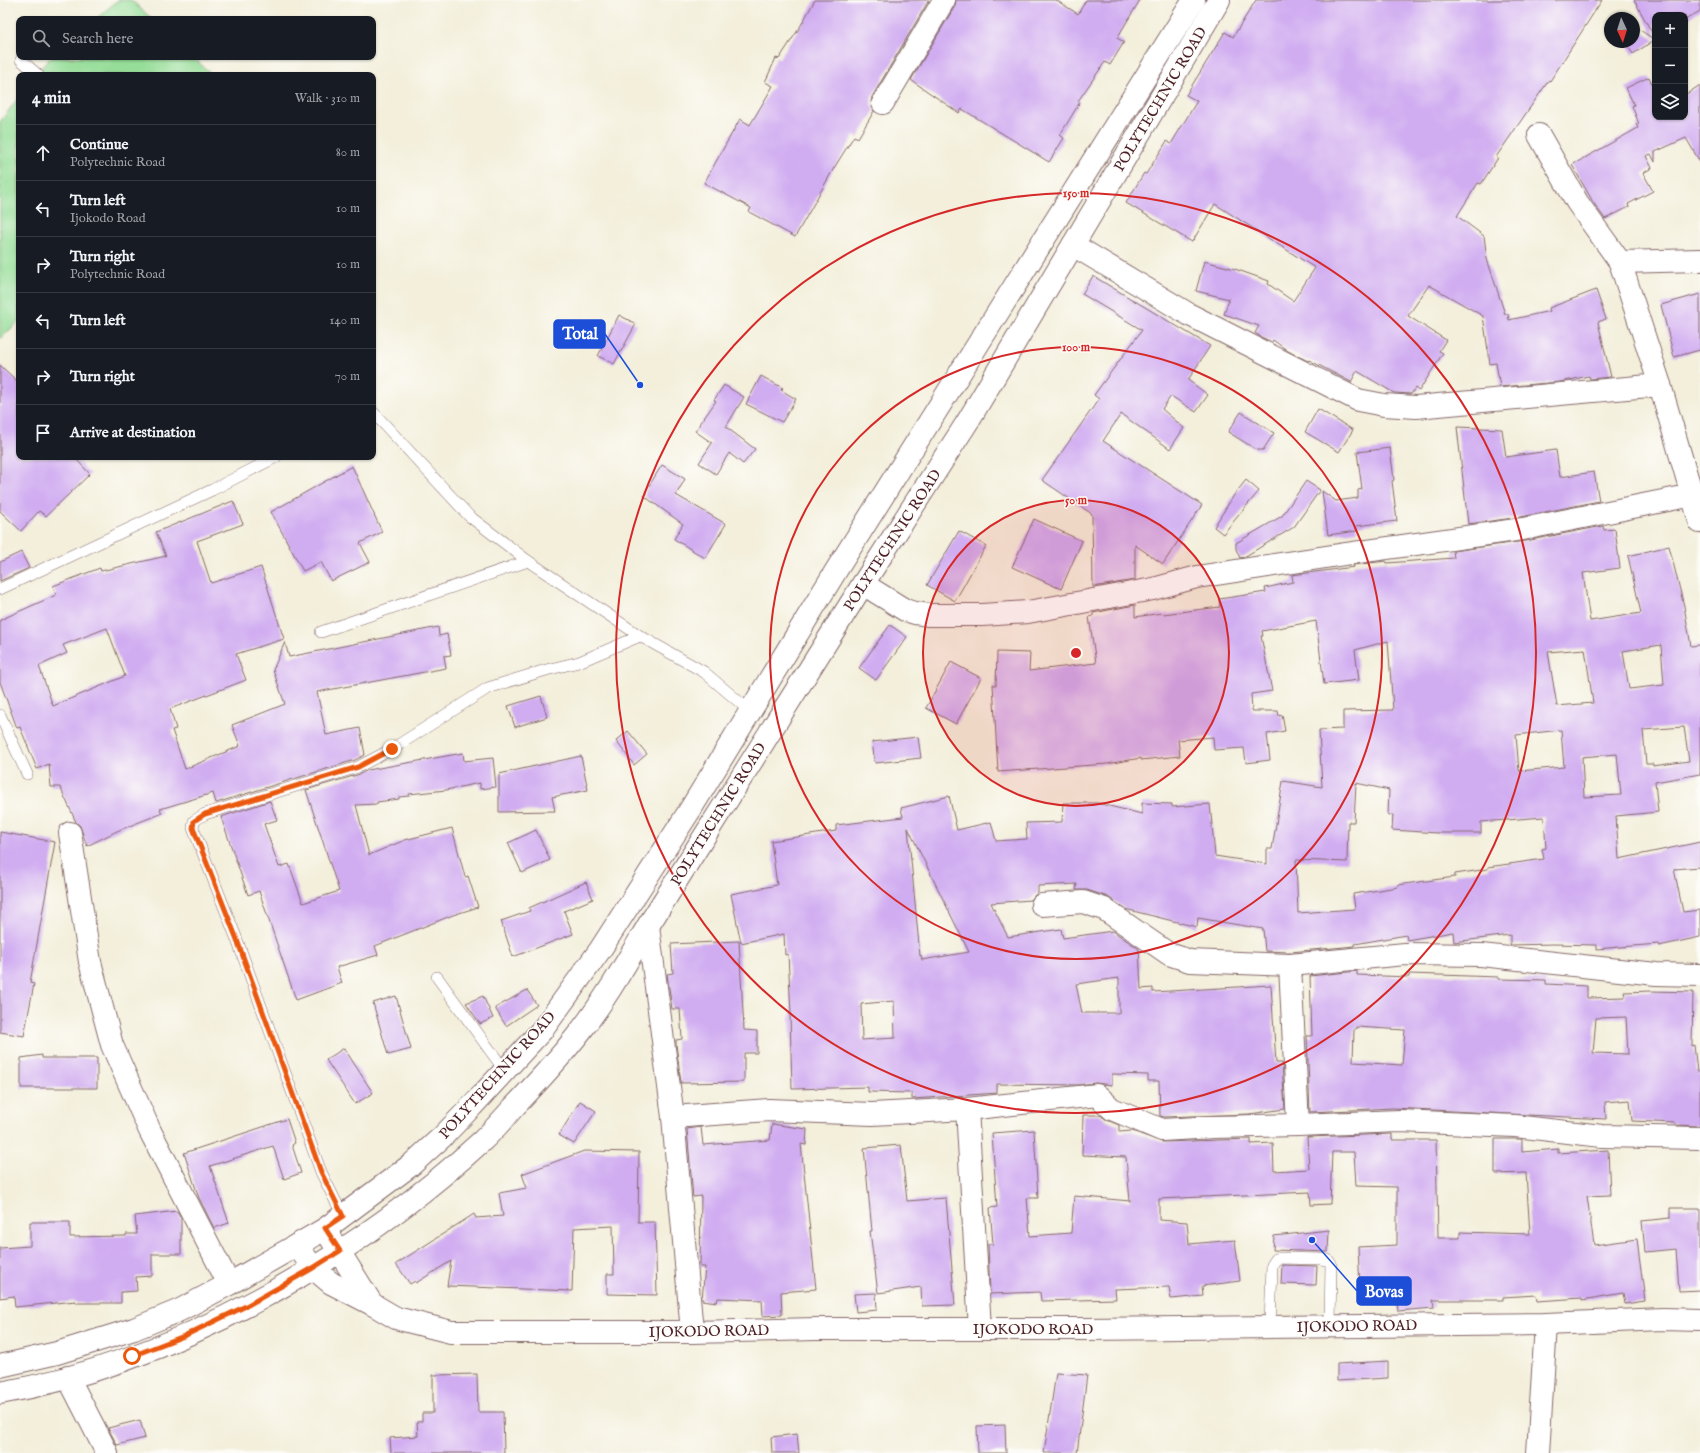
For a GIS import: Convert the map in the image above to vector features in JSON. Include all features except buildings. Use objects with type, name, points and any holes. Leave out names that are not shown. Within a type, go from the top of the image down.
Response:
[{"type":"main road","points":[[883,103],[944,0]]},
{"type":"main road","name":"POLYTECHNIC ROAD","points":[[0,1366],[57,1353],[134,1329],[180,1310],[229,1284],[325,1228],[411,1165],[452,1127],[543,1028],[600,950],[750,712],[841,562],[1194,0]]},
{"type":"main road","name":"POLYTECHNIC ROAD","points":[[0,1393],[68,1377],[132,1356],[184,1336],[248,1305],[313,1268],[340,1251],[426,1189],[483,1140],[550,1069],[578,1035],[615,981],[863,584],[968,421],[1219,0]]},
{"type":"main road","points":[[863,584],[905,610],[916,613],[928,615],[982,615],[1028,612],[1153,589],[1198,577],[1345,554],[1523,528],[1697,509],[1660,385],[1620,262],[1578,202],[1539,135]]},
{"type":"main road","points":[[1073,245],[1190,315],[1358,400],[1384,405],[1416,407],[1660,385]]},
{"type":"main road","points":[[1620,262],[1700,260]]},
{"type":"main road","points":[[70,833],[90,962],[112,1045],[150,1131],[229,1284]]},
{"type":"main road","points":[[1042,905],[1083,902],[1104,909],[1169,954],[1190,962],[1290,965],[1405,954],[1481,955],[1656,974],[1700,975]]},
{"type":"main road","points":[[648,926],[673,1117],[692,1332]]},
{"type":"main road","points":[[1290,965],[1298,1125]]},
{"type":"main road","points":[[673,1117],[768,1110],[872,1114],[968,1109],[1097,1095],[1112,1109],[1162,1130],[1400,1121],[1515,1126],[1602,1136],[1700,1138]]},
{"type":"main road","points":[[968,1109],[980,1329]]},
{"type":"main road","name":"IJOKODO ROAD","points":[[325,1228],[372,1304]]},
{"type":"main road","name":"IJOKODO ROAD","points":[[297,1245],[313,1268],[331,1284],[372,1304],[396,1318],[451,1332],[692,1332],[816,1329],[1546,1324],[1663,1319],[1700,1320]]},
{"type":"main road","points":[[1538,1453],[1546,1324]]},
{"type":"main road","points":[[68,1377],[107,1453]]},
{"type":"lane","points":[[21,60],[35,72]]},
{"type":"lane","points":[[376,415],[469,516],[528,561],[640,636],[704,672],[750,712]]},
{"type":"lane","points":[[0,589],[198,497],[270,460]]},
{"type":"lane","points":[[321,632],[528,561]]},
{"type":"lane","points":[[343,1216],[321,1172],[236,937],[193,828],[194,821],[205,814],[358,767],[392,749],[488,688],[546,670],[579,662],[640,636]]},
{"type":"lane","points":[[0,715],[28,774]]},
{"type":"lane","points":[[437,977],[505,1071]]},
{"type":"lane","points":[[1270,1326],[1272,1265],[1276,1259],[1281,1258],[1321,1259],[1328,1260],[1331,1264],[1330,1326]]},
{"type":"green space","points":[[118,0],[131,0],[149,16],[99,16]]},
{"type":"green space","points":[[48,60],[196,60],[209,72],[38,72]]},
{"type":"green space","points":[[16,101],[16,324],[0,339],[0,122]]},
{"type":"place","name":"Total","points":[[640,385]]},
{"type":"place","name":"Bovas","points":[[1312,1240]]},
{"type":"route","points":[[132,1356],[184,1336],[248,1305],[326,1261],[340,1251],[325,1228],[343,1216],[321,1172],[236,937],[193,828],[194,821],[205,814],[358,767],[392,749]]}]
